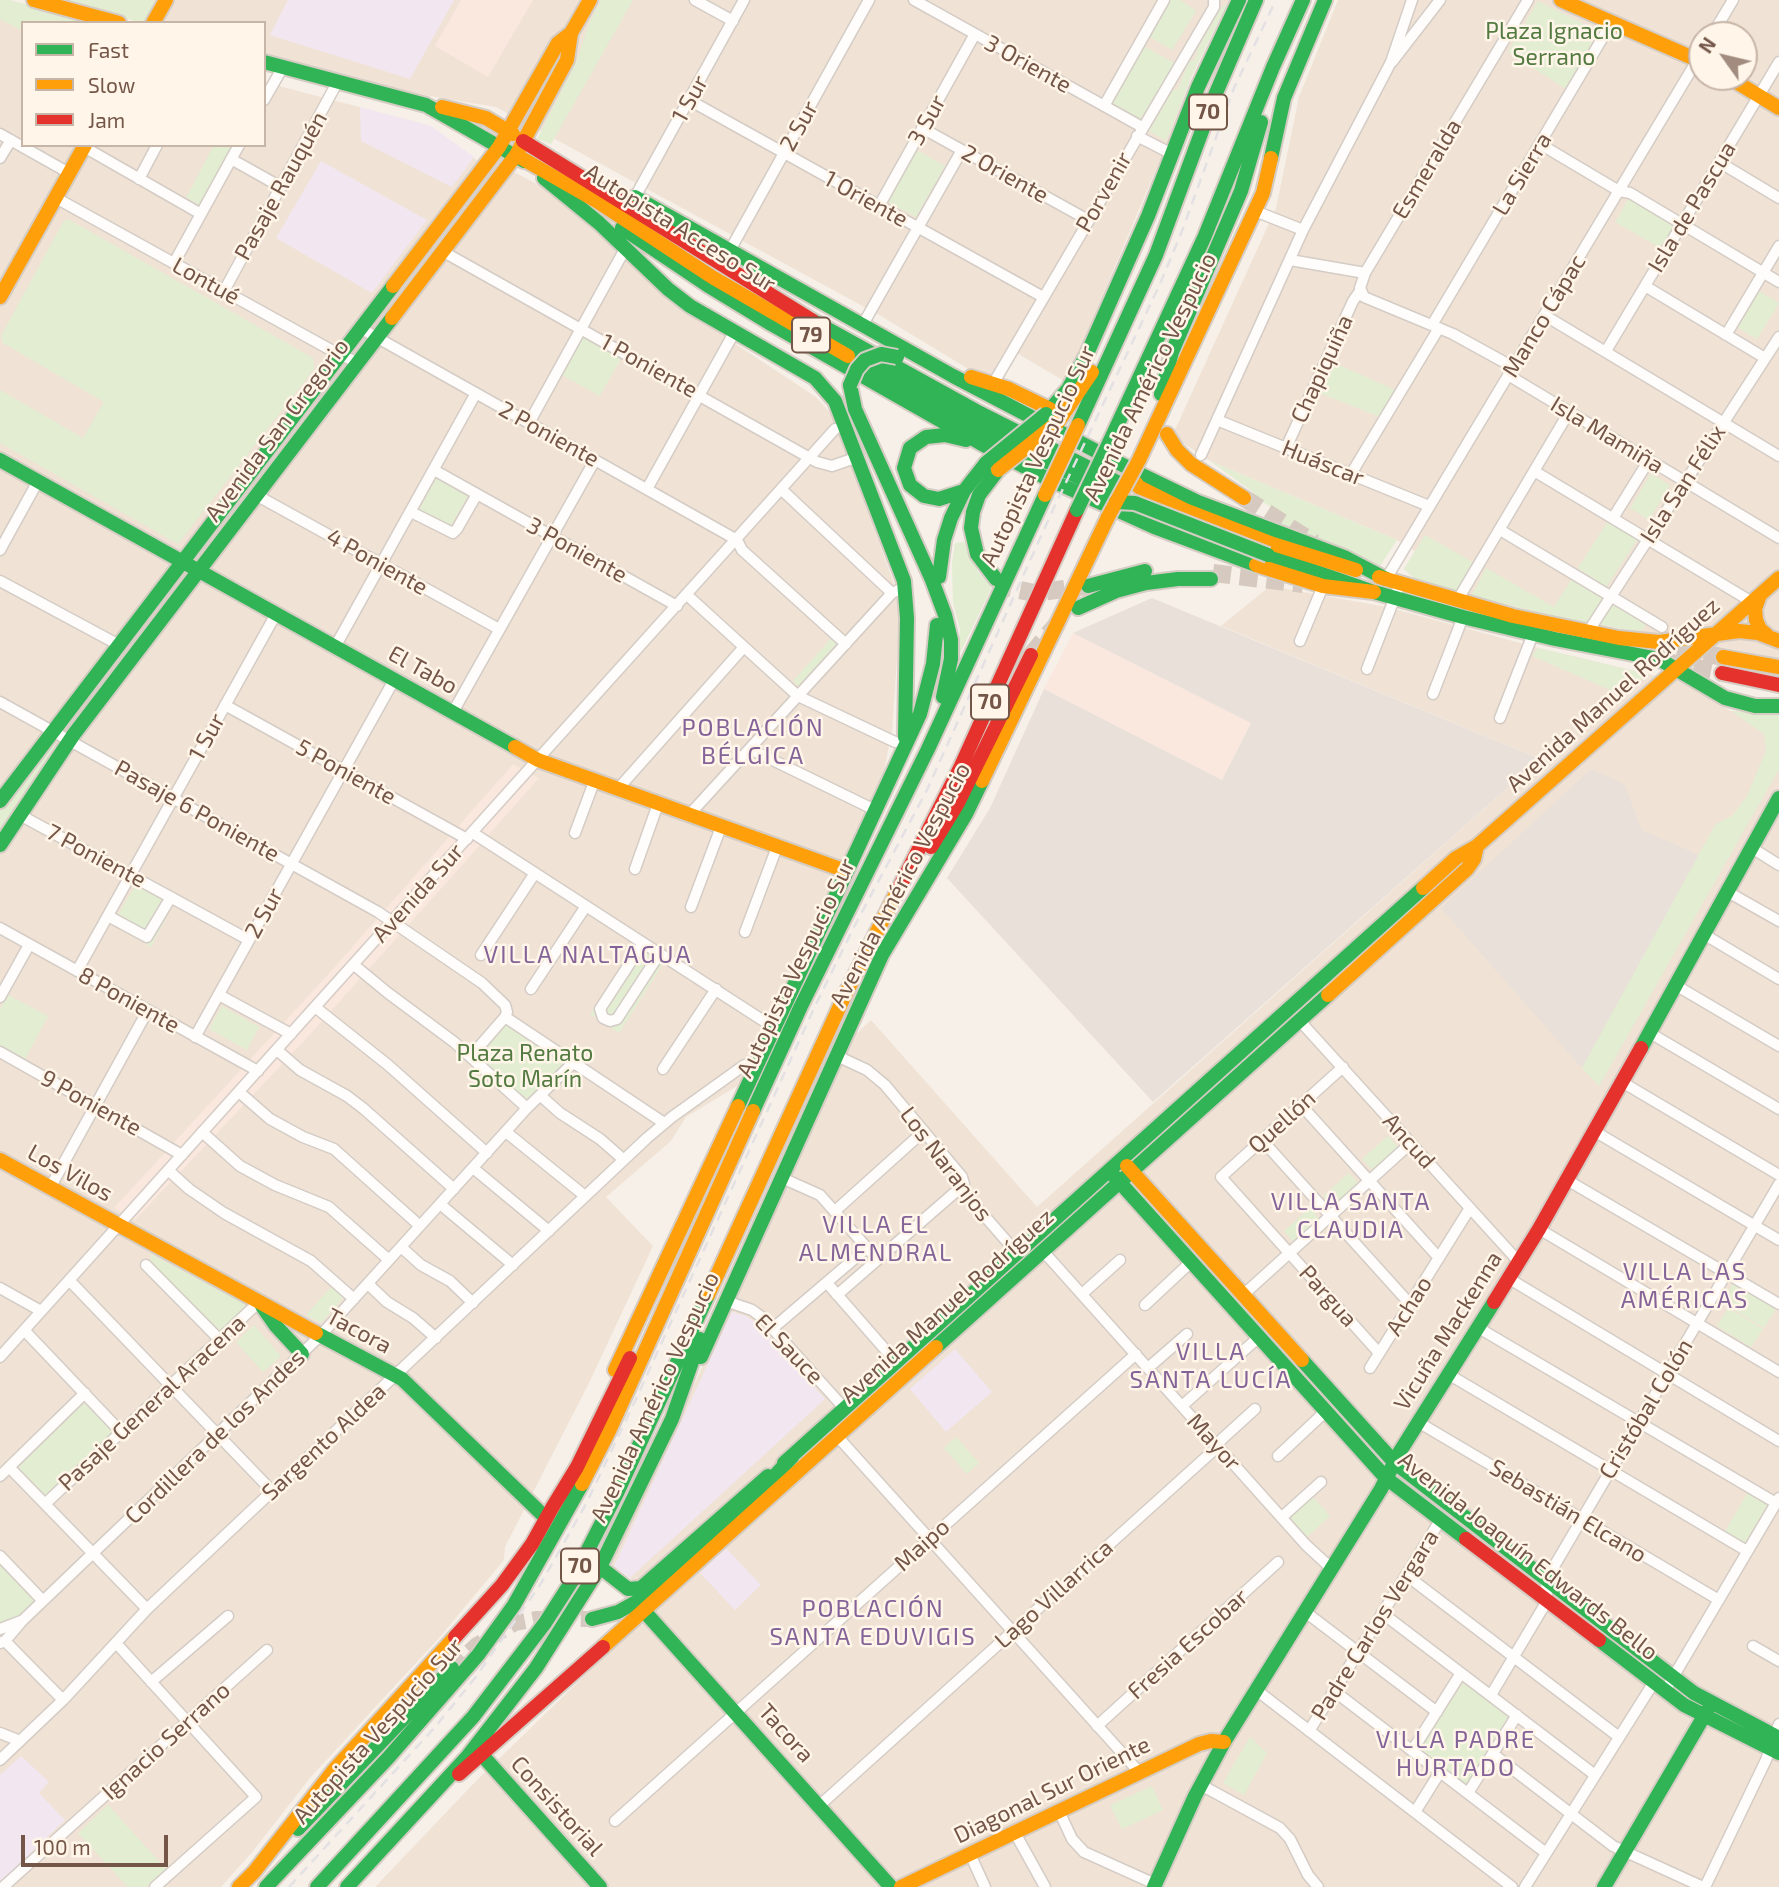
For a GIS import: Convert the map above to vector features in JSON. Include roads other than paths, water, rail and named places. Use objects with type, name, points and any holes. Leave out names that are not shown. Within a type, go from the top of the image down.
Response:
[{"type":"main road","points":[[34,0],[112,21]]},
{"type":"main road","name":"Avenida San Gregorio","points":[[0,845],[70,740],[516,155],[567,60],[571,33],[590,0]]},
{"type":"main road","points":[[1051,415],[1087,354],[1148,216],[1198,87],[1239,0]]},
{"type":"main road","name":"Autopista Vespucio Sur","points":[[266,1887],[433,1709],[478,1655],[514,1605],[563,1521],[610,1429],[817,971],[928,749],[1124,326],[1167,228],[1216,93],[1256,0]]},
{"type":"main road","name":"70","points":[[317,1887],[473,1717],[545,1623],[572,1581],[618,1491],[849,986],[961,766],[1204,238],[1303,0]]},
{"type":"main road","name":"Avenida Américo Vespucio","points":[[346,1887],[436,1793],[490,1730],[522,1688],[600,1567],[672,1419],[883,956],[977,792],[1120,489],[1139,460],[1255,211],[1266,183],[1288,87],[1325,0]]},
{"type":"main road","points":[[1561,0],[1688,53]]},
{"type":"main road","points":[[154,21],[162,1]]},
{"type":"main road","name":"Avenida San Gregorio","points":[[0,801],[499,147],[558,43],[571,33]]},
{"type":"main road","points":[[266,62],[426,105],[449,116],[516,155],[727,298],[980,443],[1046,478],[1154,527],[1265,569],[1322,586],[1374,592],[1398,591],[1457,601],[1632,640],[1659,642],[1717,632],[1745,631],[1774,639]]},
{"type":"main road","points":[[1161,394],[1161,385],[1172,352],[1241,191],[1255,146],[1273,67]]},
{"type":"main road","points":[[1751,91],[1779,108]]},
{"type":"main road","name":"Autopista Acceso Sur","points":[[426,105],[478,116],[508,130],[791,309],[976,411],[1090,468],[1120,489]]},
{"type":"main road","points":[[0,297],[83,147]]},
{"type":"main road","points":[[516,155],[593,218],[675,295],[799,368],[823,386],[838,406],[898,562],[899,590],[907,618],[900,744]]},
{"type":"main road","name":"Autopista Acceso Sur","points":[[516,155],[598,202],[712,277],[786,321],[969,423],[1120,489]]},
{"type":"main road","points":[[558,162],[635,197],[963,382],[1176,493],[1319,546],[1386,579],[1398,591],[1463,617],[1649,657],[1677,668],[1714,692],[1734,701],[1755,706],[1779,706]]},
{"type":"main road","points":[[787,284],[866,319],[976,380],[1009,389],[1051,415]]},
{"type":"main road","points":[[980,443],[933,435],[915,444],[906,457],[906,480],[919,494],[939,499],[964,491],[1051,415],[1076,397],[1101,355],[1124,326]]},
{"type":"main road","points":[[928,749],[950,668],[949,632],[932,580],[853,403],[850,385],[854,374],[865,360],[881,354],[897,357],[1031,427],[1090,468]]},
{"type":"main road","points":[[1167,434],[1177,450],[1191,464],[1244,498]]},
{"type":"main road","name":"El Tabo","points":[[0,460],[538,760],[846,872]]},
{"type":"main road","points":[[991,467],[972,512],[971,528],[977,554],[996,579]]},
{"type":"main road","points":[[1120,489],[1139,487],[1270,550],[1386,579]]},
{"type":"main road","points":[[1120,489],[1135,503],[1270,550],[1374,592]]},
{"type":"main road","points":[[939,577],[947,529],[964,491]]},
{"type":"main road","points":[[1078,608],[1116,591],[1146,583],[1212,576],[1186,568],[1162,569],[1133,573],[1088,586]]},
{"type":"main road","name":"Avenida Manuel Rodríguez","points":[[600,1567],[628,1589],[641,1588],[749,1491],[792,1457],[1456,858],[1477,846],[1779,578]]},
{"type":"main road","points":[[1756,598],[1756,620],[1760,629],[1774,639]]},
{"type":"main road","name":"Avenida Américo Vespucio","points":[[239,1887],[254,1872],[334,1770],[502,1585],[532,1544],[549,1513],[875,810],[900,744],[920,714],[930,680],[937,625]]},
{"type":"main road","points":[[898,892],[948,821],[1031,655]]},
{"type":"main road","points":[[1723,657],[1779,667]]},
{"type":"main road","points":[[1722,673],[1779,685]]},
{"type":"main road","name":"Vicuña Mackenna","points":[[1155,1885],[1224,1742],[1418,1422],[1539,1229],[1777,805]]},
{"type":"main road","name":"Avenida Manuel Rodríguez","points":[[436,1793],[644,1611],[1467,869],[1474,859],[1477,846]]},
{"type":"main road","points":[[1358,946],[1360,965]]},
{"type":"main road","points":[[1301,1018],[1302,996]]},
{"type":"main road","points":[[1235,1056],[1238,1076]]},
{"type":"main road","name":"Avenida Joaquín Edwards Bello","points":[[1121,1159],[1395,1463],[1673,1677],[1707,1710]]},
{"type":"main road","name":"Los Vilos","points":[[0,1160],[118,1226]]},
{"type":"main road","name":"Avenida Joaquín Edwards Bello","points":[[1108,1171],[1386,1478],[1659,1686],[1776,1740]]},
{"type":"main road","points":[[672,1419],[692,1358],[743,1237],[755,1188]]},
{"type":"main road","name":"Tacora","points":[[118,1226],[409,1384],[549,1513]]},
{"type":"main road","points":[[1191,1262],[1203,1251]]},
{"type":"main road","points":[[549,1513],[577,1466],[628,1362],[672,1289]]},
{"type":"main road","points":[[259,1302],[281,1332],[302,1354]]},
{"type":"main road","points":[[1259,1337],[1271,1326]]},
{"type":"main road","points":[[1326,1411],[1338,1401]]},
{"type":"main road","points":[[592,1619],[618,1612],[652,1593],[747,1506],[792,1457]]},
{"type":"main road","name":"Tacora","points":[[644,1611],[891,1887]]},
{"type":"main road","points":[[254,1872],[452,1668]]},
{"type":"main road","points":[[1604,1887],[1707,1710]]},
{"type":"main road","name":"Diagonal Sur Oriente","points":[[901,1887],[1205,1742],[1224,1742]]},
{"type":"main road","name":"Consistorial","points":[[482,1755],[600,1887]]},
{"type":"street","points":[[695,0],[733,21]]},
{"type":"street","name":"1 Sur","points":[[635,197],[744,0]]},
{"type":"street","name":"2 Sur","points":[[729,251],[869,0]]},
{"type":"street","name":"3 Oriente","points":[[914,0],[1104,106],[1172,154]]},
{"type":"street","points":[[935,12],[942,0]]},
{"type":"street","points":[[1104,106],[1164,0]]},
{"type":"street","name":"Porvenir","points":[[993,384],[1213,7],[1214,0]]},
{"type":"street","points":[[1201,455],[1303,230],[1391,62],[1412,0]]},
{"type":"street","points":[[1391,62],[1440,0]]},
{"type":"street","name":"Esmeralda","points":[[1365,273],[1528,0]]},
{"type":"street","points":[[1720,21],[1733,0]]},
{"type":"street","name":"La Sierra","points":[[1351,474],[1612,22]]},
{"type":"street","name":"3 Sur","points":[[879,206],[975,34]]},
{"type":"street","name":"Isla de Pascua","points":[[1606,351],[1779,62]]},
{"type":"street","points":[[266,96],[283,66]]},
{"type":"street","name":"Manco Cápac","points":[[1386,579],[1688,79]]},
{"type":"street","name":"Pasaje Rauquén","points":[[224,291],[338,81]]},
{"type":"street","name":"1 Oriente","points":[[689,100],[1043,297]]},
{"type":"street","name":"2 Oriente","points":[[922,128],[1088,220]]},
{"type":"street","points":[[0,134],[21,146]]},
{"type":"street","points":[[0,159],[11,140]]},
{"type":"street","points":[[1540,144],[1779,282]]},
{"type":"street","points":[[23,147],[69,173]]},
{"type":"street","points":[[86,147],[201,214]]},
{"type":"street","points":[[139,178],[156,147]]},
{"type":"street","points":[[174,263],[238,147]]},
{"type":"street","name":"3 Sur","points":[[866,319],[961,150]]},
{"type":"street","points":[[231,159],[281,187]]},
{"type":"street","points":[[1719,162],[1779,198]]},
{"type":"street","name":"Lontué","points":[[55,198],[357,362]]},
{"type":"street","points":[[1255,211],[1303,230]]},
{"type":"street","points":[[1726,335],[1779,246]]},
{"type":"street","points":[[528,423],[625,249]]},
{"type":"street","name":"1 Poniente","points":[[442,251],[822,464],[832,466],[858,457]]},
{"type":"street","points":[[1290,260],[1365,273],[1360,283],[1360,291]]},
{"type":"street","points":[[1645,286],[1765,358]]},
{"type":"street","name":"Isla Mamiña","points":[[1360,291],[1367,298],[1436,327],[1510,371],[1569,412],[1779,538]]},
{"type":"street","name":"Chapiquiña","points":[[1286,448],[1360,291]]},
{"type":"street","points":[[1544,315],[1779,456]]},
{"type":"street","name":"2 Poniente","points":[[360,328],[737,540],[742,550],[846,644]]},
{"type":"street","points":[[647,489],[735,331]]},
{"type":"street","name":"Isla San Félix","points":[[1588,632],[1779,337]]},
{"type":"street","points":[[335,647],[476,393]]},
{"type":"street","points":[[1457,601],[1569,412]]},
{"type":"street","name":"Huáscar","points":[[1217,420],[1429,506]]},
{"type":"street","name":"Avenida Sur","points":[[0,1357],[835,429]]},
{"type":"street","points":[[453,712],[595,460]]},
{"type":"street","name":"Isla San Félix","points":[[1613,519],[1648,460]]},
{"type":"street","name":"3 Poniente","points":[[434,470],[677,606]]},
{"type":"street","points":[[1534,471],[1648,540],[1756,598]]},
{"type":"street","points":[[2,543],[38,481]]},
{"type":"street","points":[[689,816],[899,590],[782,490]]},
{"type":"street","points":[[411,512],[453,533],[477,494]]},
{"type":"street","name":"4 Poniente","points":[[256,495],[499,629]]},
{"type":"street","points":[[1500,530],[1661,627]]},
{"type":"street","points":[[0,580],[119,645]]},
{"type":"street","points":[[1300,641],[1322,586]]},
{"type":"street","points":[[1367,669],[1398,591]]},
{"type":"street","points":[[687,595],[798,696],[900,744]]},
{"type":"street","name":"1 Sur","points":[[78,971],[276,614]]},
{"type":"street","points":[[1433,694],[1463,617]]},
{"type":"street","points":[[1500,718],[1533,634]]},
{"type":"street","points":[[617,790],[744,647]]},
{"type":"street","name":"2 Sur","points":[[195,1037],[394,680]]},
{"type":"street","name":"Pasaje 6 Poniente","points":[[0,702],[393,922],[482,983],[506,1005],[505,1017]]},
{"type":"street","name":"5 Poniente","points":[[225,705],[535,873],[773,1027]]},
{"type":"street","points":[[750,749],[875,810]]},
{"type":"street","points":[[575,834],[594,782]]},
{"type":"street","points":[[635,869],[658,804]]},
{"type":"street","name":"7 Poniente","points":[[20,815],[249,940]]},
{"type":"street","points":[[691,907],[721,827]]},
{"type":"street","points":[[745,932],[777,847]]},
{"type":"street","points":[[1752,848],[1779,865]]},
{"type":"street","points":[[481,955],[535,873]]},
{"type":"street","points":[[1728,892],[1779,922]]},
{"type":"street","name":"7 Poniente","points":[[108,916],[147,937],[171,897]]},
{"type":"street","points":[[531,989],[586,906]]},
{"type":"street","name":"8 Poniente","points":[[0,928],[258,1071]]},
{"type":"street","points":[[1705,935],[1779,979]]},
{"type":"street","points":[[643,943],[601,1006],[600,1013],[608,1021],[617,1019],[660,953]]},
{"type":"street","points":[[0,997],[29,944]]},
{"type":"street","points":[[354,964],[471,1056],[527,1108]]},
{"type":"street","points":[[1676,986],[1779,1046]]},
{"type":"street","points":[[663,1069],[716,989]]},
{"type":"street","points":[[219,995],[291,1034]]},
{"type":"street","points":[[316,1007],[487,1153]]},
{"type":"street","points":[[50,1188],[148,1010]]},
{"type":"street","points":[[471,1056],[505,1017],[664,1123]]},
{"type":"street","name":"Ancud","points":[[1301,1018],[1519,1262]]},
{"type":"street","points":[[1650,1033],[1779,1109]]},
{"type":"street","points":[[277,1050],[300,1070],[347,1096],[364,1109],[454,1189]]},
{"type":"street","name":"9 Poniente","points":[[0,1052],[182,1155]]},
{"type":"street","name":"Los Naranjos","points":[[837,1056],[867,1070],[885,1085],[961,1177],[964,1184],[960,1188],[1017,1253]]},
{"type":"street","name":"Sargento Aldea","points":[[0,1760],[63,1700],[147,1609],[664,1123],[743,1066],[758,1060]]},
{"type":"street","name":"Cordillera de los Andes","points":[[3,1642],[320,1336],[527,1108],[573,1063]]},
{"type":"street","name":"Quellón","points":[[1221,1177],[1343,1068]]},
{"type":"street","points":[[1622,1082],[1779,1175]]},
{"type":"street","points":[[239,1092],[270,1119],[303,1137],[334,1149],[420,1226]]},
{"type":"street","points":[[541,1096],[624,1160]]},
{"type":"street","points":[[1301,1105],[1440,1258]]},
{"type":"street","points":[[835,1211],[924,1131]]},
{"type":"street","points":[[1594,1131],[1779,1240]]},
{"type":"street","points":[[202,1132],[240,1166],[275,1185],[329,1207],[389,1260]]},
{"type":"street","points":[[506,1132],[585,1196]]},
{"type":"street","points":[[1262,1140],[1410,1304]]},
{"type":"street","points":[[1243,1295],[1411,1143]]},
{"type":"street","points":[[473,1168],[549,1231]]},
{"type":"street","points":[[168,1170],[223,1213],[311,1261],[354,1299]]},
{"type":"street","name":"Pargua","points":[[1221,1177],[1379,1353]]},
{"type":"street","points":[[782,1178],[814,1191],[877,1259]]},
{"type":"street","points":[[1567,1180],[1779,1304]]},
{"type":"street","name":"Cristóbal Colón","points":[[1546,1580],[1779,1184]]},
{"type":"street","points":[[837,1295],[960,1188]]},
{"type":"street","points":[[440,1204],[513,1265]]},
{"type":"street","name":"Achao","points":[[1370,1368],[1470,1208]]},
{"type":"street","points":[[1539,1229],[1779,1372]]},
{"type":"street","points":[[401,1247],[426,1268],[450,1281],[474,1303]]},
{"type":"street","points":[[772,1329],[867,1248]]},
{"type":"street","name":"Mayor","points":[[1043,1251],[1315,1555],[1331,1568]]},
{"type":"street","points":[[1082,1294],[1120,1260]]},
{"type":"street","points":[[1145,1305],[1191,1262]]},
{"type":"street","points":[[146,1265],[219,1339]]},
{"type":"street","points":[[1508,1278],[1779,1441]]},
{"type":"street","points":[[69,1280],[272,1491]]},
{"type":"street","points":[[827,1283],[896,1362]]},
{"type":"street","points":[[368,1284],[436,1338]]},
{"type":"street","points":[[0,1288],[41,1311]]},
{"type":"street","name":"El Sauce","points":[[726,1301],[752,1310],[845,1409]]},
{"type":"street","name":"Pasaje General Aracena","points":[[45,1504],[259,1302]]},
{"type":"street","points":[[1478,1327],[1778,1500],[1673,1677],[1659,1686],[1619,1737],[1525,1887]]},
{"type":"street","points":[[24,1330],[121,1432]]},
{"type":"street","points":[[1149,1368],[1187,1334]]},
{"type":"street","points":[[1182,1406],[1259,1337]]},
{"type":"street","name":"Maipo","points":[[615,1821],[1136,1354]]},
{"type":"street","points":[[1448,1374],[1747,1551]]},
{"type":"street","points":[[0,1476],[85,1393]]},
{"type":"street","name":"Lago Villarrica","points":[[820,1805],[1218,1446],[1222,1439],[1255,1409]]},
{"type":"street","points":[[1278,1456],[1326,1411]]},
{"type":"street","name":"Sebastián Elcano","points":[[1418,1422],[1718,1600]]},
{"type":"street","points":[[837,1436],[1140,1773]]},
{"type":"street","points":[[9,1467],[147,1609]]},
{"type":"street","points":[[1282,1517],[1321,1482]]},
{"type":"street","name":"Padre Carlos Vergara","points":[[1309,1731],[1441,1519]]},
{"type":"street","points":[[0,1556],[43,1601]]},
{"type":"street","name":"Fresia Escobar","points":[[1097,1726],[1278,1562]]},
{"type":"street","points":[[1406,1575],[1619,1737]]},
{"type":"street","points":[[1490,1695],[1547,1601],[1546,1580]]},
{"type":"street","points":[[1304,1611],[1437,1712]]},
{"type":"street","points":[[1382,1613],[1595,1775]]},
{"type":"street","points":[[151,1682],[229,1616]]},
{"type":"street","name":"Cordillera de los Andes","points":[[0,1629],[22,1621]]},
{"type":"street","points":[[3,1642],[63,1700]]},
{"type":"street","points":[[116,1643],[256,1797],[155,1887]]},
{"type":"street","points":[[1753,1646],[1779,1661]]},
{"type":"street","name":"Ignacio Serrano","points":[[3,1887],[267,1650]]},
{"type":"street","points":[[1412,1751],[1461,1673]]},
{"type":"street","points":[[1255,1689],[1512,1887]]},
{"type":"street","points":[[1334,1691],[1546,1853]]},
{"type":"street","points":[[1468,1793],[1517,1715]]},
{"type":"street","points":[[0,1733],[20,1741]]},
{"type":"street","points":[[1493,1754],[1613,1846],[1704,1887],[1776,1740]]},
{"type":"street","points":[[1415,1812],[1440,1772]]},
{"type":"street","points":[[1201,1785],[1280,1828],[1290,1839],[1308,1875],[1318,1887]]},
{"type":"street","points":[[1059,1811],[1072,1839],[1084,1852],[1155,1885]]},
{"type":"street","points":[[1015,1832],[1045,1887]]},
{"type":"street","points":[[970,1854],[985,1887]]},
{"type":"tunnel","points":[[1244,498],[1314,543]]},
{"type":"tunnel","points":[[1213,573],[1303,584]]},
{"type":"tunnel","points":[[996,579],[1010,588],[1034,593],[1086,586]]},
{"type":"tunnel","points":[[1031,655],[1058,623]]},
{"type":"tunnel","points":[[1651,643],[1723,657]]},
{"type":"tunnel","points":[[1667,662],[1722,673]]},
{"type":"tunnel","points":[[452,1668],[477,1645],[515,1623],[536,1619],[592,1619]]},
{"type":"railway","points":[[289,1887],[435,1727],[475,1678],[540,1585],[586,1504],[815,1006],[927,790],[1051,514],[1160,284],[1234,88],[1276,0]]},
{"type":"district","name":"POBLACIÓN BÉLGICA","points":[[753,742]]},
{"type":"district","name":"VILLA NALTAGUA","points":[[588,955]]},
{"type":"district","name":"VILLA SANTA CLAUDIA","points":[[1351,1216]]},
{"type":"district","name":"VILLA EL ALMENDRAL","points":[[876,1239]]},
{"type":"district","name":"VILLA LAS AMÉRICAS","points":[[1685,1286]]},
{"type":"district","name":"VILLA SANTA LUCÍA","points":[[1211,1366]]},
{"type":"district","name":"POBLACIÓN SANTA EDUVIGIS","points":[[873,1623]]},
{"type":"district","name":"VILLA PADRE HURTADO","points":[[1456,1754]]},
{"type":"park label","name":"Plaza Ignacio Serrano","points":[[1554,44]]},
{"type":"park label","name":"Plaza Renato Soto Marín","points":[[525,1066]]}]
